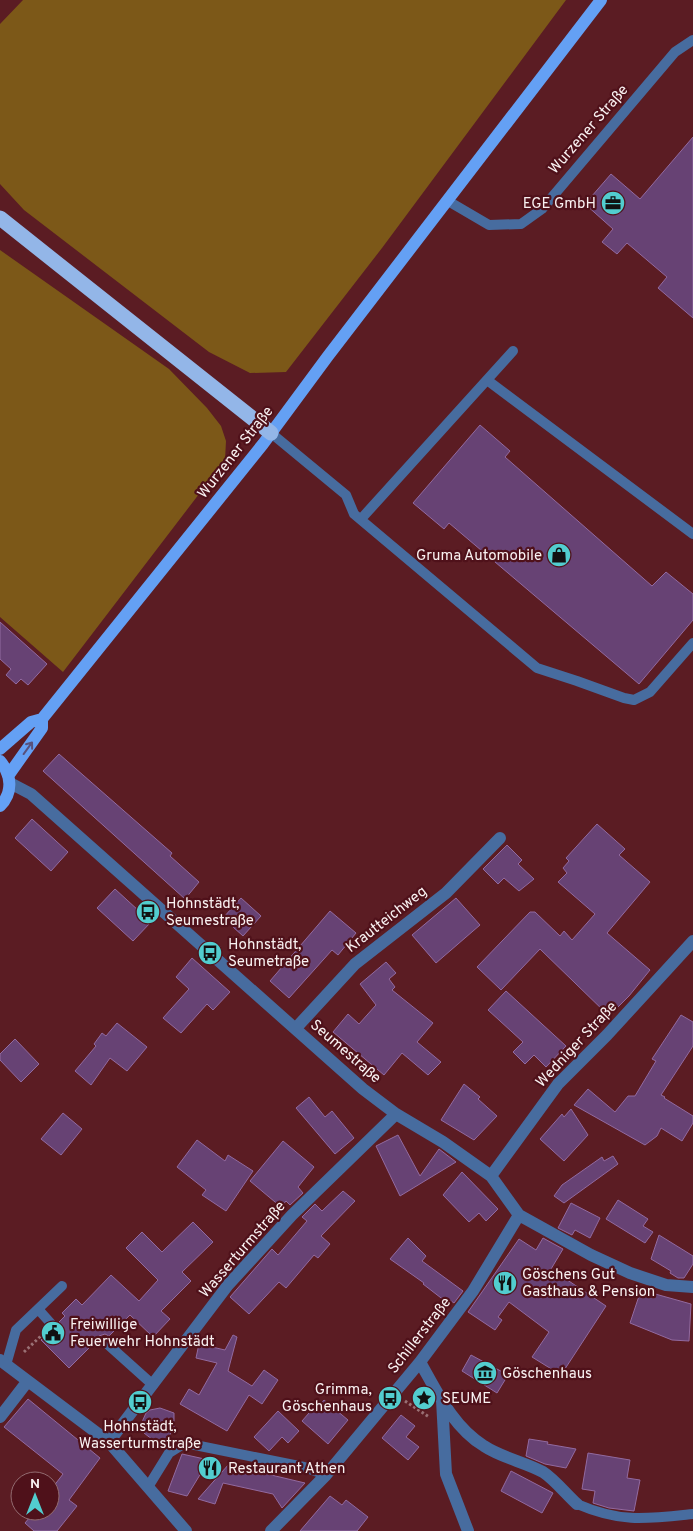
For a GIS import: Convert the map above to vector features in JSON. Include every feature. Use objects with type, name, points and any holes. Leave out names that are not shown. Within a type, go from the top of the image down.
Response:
[{"type":"highway","points":[[0,218],[271,433]]},
{"type":"main road","name":"Wurzener Straße","points":[[0,749],[31,722],[42,719],[271,433],[601,0]]},
{"type":"main road","name":"Wurzener Straße","points":[[0,806],[7,797],[9,780],[42,728],[42,719]]},
{"type":"main road","points":[[0,761],[9,780]]},
{"type":"street","name":"Seumestraße","points":[[9,780],[36,799],[363,1089],[396,1114],[443,1142],[491,1176],[519,1215],[591,1255],[630,1273],[666,1284],[693,1287]]},
{"type":"street","name":"Krautteichweg","points":[[296,1028],[355,964],[446,893],[500,838]]},
{"type":"street","name":"Wedniger Straße","points":[[491,1176],[558,1084],[608,1035],[693,941]]},
{"type":"street","name":"Wasserturmstraße","points":[[108,1442],[228,1285],[260,1248],[396,1114]]},
{"type":"street","name":"Schillerstraße","points":[[271,1531],[326,1475],[420,1362],[473,1291],[519,1215]]},
{"type":"street","points":[[420,1362],[460,1427],[484,1446],[544,1473],[577,1504]]},
{"type":"street","points":[[5,1364],[108,1442],[186,1531]]},
{"type":"street","points":[[0,1417],[28,1382]]},
{"type":"street","points":[[442,1400],[446,1474],[468,1531]]},
{"type":"lane","name":"Wurzener Straße","points":[[448,201],[489,225],[522,224],[542,209],[675,52],[693,40]]},
{"type":"lane","points":[[361,519],[513,351]]},
{"type":"lane","points":[[487,380],[693,534]]},
{"type":"lane","points":[[271,433],[346,495],[354,514],[537,668],[634,700],[650,692],[693,642]]},
{"type":"lane","points":[[5,1364],[16,1330],[62,1286]]},
{"type":"lane","points":[[38,1309],[54,1326]]},
{"type":"lane","points":[[104,1341],[153,1385]]},
{"type":"lane","points":[[148,1487],[169,1453],[186,1443],[304,1467],[326,1475]]},
{"type":"lane","points":[[577,1504],[612,1517],[632,1519],[693,1514]]},
{"type":"path","points":[[5,1364],[54,1326]]},
{"type":"path","points":[[394,1393],[419,1411],[443,1424]]},
{"type":"shaded area","points":[[23,0],[566,0],[382,248],[286,372],[250,373],[209,352],[24,210],[0,184],[0,24]]},
{"type":"shaded area","points":[[0,250],[169,369],[207,408],[221,426],[226,441],[225,460],[63,672],[0,617]]},
{"type":"building","points":[[693,137],[693,318],[658,288],[667,277],[627,243],[617,254],[602,242],[613,229],[585,204],[611,174],[640,199]]},
{"type":"building","points":[[480,425],[510,451],[505,457],[652,586],[666,572],[693,594],[693,620],[639,684],[449,523],[444,529],[413,503]]},
{"type":"building","points":[[0,622],[47,664],[28,685],[21,679],[16,684],[6,675],[11,669],[0,659]]},
{"type":"building","points":[[59,754],[172,853],[170,856],[199,882],[185,899],[43,771]]},
{"type":"building","points":[[32,819],[68,852],[51,871],[15,838]]},
{"type":"building","points":[[597,824],[625,849],[619,855],[650,882],[607,933],[650,970],[629,996],[609,1016],[540,949],[501,990],[477,967],[530,912],[535,912],[560,936],[564,931],[572,940],[595,914],[558,882],[567,873],[563,868],[569,861],[566,858]]},
{"type":"building","points":[[507,845],[522,860],[518,864],[534,879],[519,891],[504,878],[498,884],[483,869]]},
{"type":"building","points":[[115,889],[151,922],[133,941],[97,908]]},
{"type":"building","points":[[241,898],[261,916],[243,936],[223,918]]},
{"type":"building","points":[[456,898],[480,925],[436,963],[412,935]]},
{"type":"building","points":[[330,911],[356,933],[338,955],[332,950],[289,998],[270,981]]},
{"type":"building","points":[[192,958],[230,992],[213,1010],[207,1004],[181,1033],[163,1018],[189,989],[176,977]]},
{"type":"building","points":[[386,962],[396,973],[389,979],[395,987],[392,990],[433,1023],[417,1042],[441,1062],[428,1075],[402,1053],[384,1075],[333,1032],[348,1014],[359,1024],[376,1005],[360,984]]},
{"type":"building","points":[[506,991],[566,1046],[546,1067],[534,1055],[525,1064],[513,1052],[523,1042],[488,1010]]},
{"type":"building","points":[[681,1015],[693,1022],[693,1046],[661,1095],[693,1116],[693,1123],[682,1141],[661,1128],[657,1136],[645,1145],[574,1105],[588,1089],[615,1112],[628,1096],[635,1096],[656,1061],[652,1059]]},
{"type":"building","points":[[117,1023],[147,1047],[127,1071],[110,1058],[91,1085],[75,1071],[96,1046],[94,1044],[102,1033],[106,1036]]},
{"type":"building","points":[[15,1039],[39,1064],[21,1082],[0,1060],[0,1054]]},
{"type":"building","points":[[464,1084],[480,1097],[478,1099],[497,1116],[474,1140],[441,1120]]},
{"type":"building","points":[[309,1097],[325,1117],[332,1111],[354,1138],[335,1154],[296,1108]]},
{"type":"building","points":[[571,1109],[588,1135],[564,1161],[540,1139],[562,1114],[564,1117]]},
{"type":"building","points":[[63,1113],[82,1129],[61,1155],[41,1139]]},
{"type":"building","points":[[398,1135],[420,1176],[439,1149],[456,1162],[400,1196],[376,1146]]},
{"type":"building","points":[[197,1140],[225,1161],[228,1155],[253,1171],[226,1211],[202,1195],[206,1190],[177,1167]]},
{"type":"building","points":[[283,1141],[314,1167],[298,1187],[303,1193],[290,1205],[286,1201],[281,1207],[250,1181]]},
{"type":"building","points":[[613,1156],[618,1164],[564,1203],[554,1196],[562,1185],[602,1157],[604,1161]]},
{"type":"building","points":[[462,1172],[498,1209],[486,1221],[479,1213],[469,1222],[443,1195]]},
{"type":"building","points":[[343,1191],[355,1201],[321,1236],[330,1244],[318,1258],[314,1255],[286,1288],[279,1282],[249,1314],[230,1297],[272,1249],[278,1255],[307,1221],[302,1217],[315,1204],[322,1211]]},
{"type":"building","points":[[618,1200],[648,1219],[643,1226],[653,1232],[645,1243],[606,1219]]},
{"type":"building","points":[[571,1203],[600,1218],[590,1238],[575,1230],[572,1235],[558,1228]]},
{"type":"building","points":[[193,1222],[213,1242],[182,1272],[191,1281],[161,1311],[170,1319],[153,1337],[130,1315],[109,1336],[105,1334],[99,1336],[97,1340],[99,1346],[93,1344],[69,1368],[41,1340],[49,1332],[55,1334],[59,1332],[61,1326],[59,1322],[65,1316],[62,1313],[76,1299],[82,1305],[111,1275],[139,1301],[158,1280],[126,1248],[142,1232],[162,1252]]},
{"type":"building","points":[[659,1235],[693,1256],[693,1264],[684,1278],[678,1278],[670,1273],[671,1271],[651,1259]]},
{"type":"building","points":[[408,1238],[426,1256],[422,1261],[463,1291],[454,1303],[447,1298],[445,1301],[424,1283],[390,1259]]},
{"type":"building","points":[[543,1238],[563,1249],[551,1269],[606,1306],[561,1375],[532,1357],[549,1332],[509,1302],[498,1317],[502,1320],[495,1330],[468,1312],[519,1239],[536,1250]]},
{"type":"building","points":[[641,1290],[691,1304],[689,1341],[672,1340],[630,1323]]},
{"type":"building","points":[[233,1335],[237,1337],[228,1371],[252,1386],[264,1370],[278,1380],[262,1404],[249,1395],[227,1431],[180,1404],[189,1389],[199,1395],[217,1363],[196,1358],[199,1344],[225,1350]]},
{"type":"building","name":"Göschenhaus","points":[[471,1355],[508,1375],[497,1393],[462,1371]]},
{"type":"building","points":[[28,1399],[100,1458],[69,1500],[77,1506],[57,1531],[34,1531],[25,1523],[27,1521],[60,1521],[60,1478],[63,1474],[4,1427]]},
{"type":"building","points":[[324,1400],[348,1420],[328,1444],[302,1421],[316,1405],[318,1407]]},
{"type":"building","points":[[160,1408],[174,1413],[174,1427],[167,1440],[158,1441],[153,1440],[144,1433],[142,1422],[146,1413]]},
{"type":"building","points":[[278,1411],[299,1431],[288,1443],[282,1437],[269,1451],[254,1437]]},
{"type":"building","points":[[401,1415],[415,1426],[406,1437],[419,1447],[408,1460],[382,1438]]},
{"type":"building","points":[[529,1439],[576,1449],[566,1468],[545,1464],[526,1456]]},
{"type":"building","points":[[588,1453],[630,1460],[627,1478],[640,1480],[634,1511],[609,1508],[593,1503],[595,1491],[582,1489]]},
{"type":"building","points":[[182,1454],[209,1460],[187,1496],[168,1491]]},
{"type":"building","points":[[229,1464],[305,1483],[282,1508],[273,1494],[223,1483],[215,1504],[198,1499]]},
{"type":"building","points":[[511,1471],[553,1493],[542,1513],[501,1491]]},
{"type":"building","points":[[330,1496],[342,1505],[346,1500],[368,1517],[357,1531],[300,1531]]},
{"type":"place","name":"EGE GmbH","points":[[613,203]]},
{"type":"place","name":"Gruma Automobile","points":[[559,555]]},
{"type":"place","name":"Hohnstädt, Seumestraße","points":[[148,912]]},
{"type":"place","name":"Hohnstädt, Seumetraße","points":[[210,953]]},
{"type":"place","name":"Göschens Gut Gasthaus & Pension","points":[[505,1283]]},
{"type":"place","name":"Freiwillige Feuerwehr Hohnstädt","points":[[53,1333]]},
{"type":"place","name":"Göschenhaus","points":[[485,1373]]},
{"type":"place","name":"Grimma, Göschenhaus","points":[[390,1398]]},
{"type":"place","name":"SEUME","points":[[424,1398]]},
{"type":"place","name":"Hohnstädt, Wasserturmstraße","points":[[140,1402]]},
{"type":"place","name":"Restaurant Athen","points":[[210,1468]]}]
